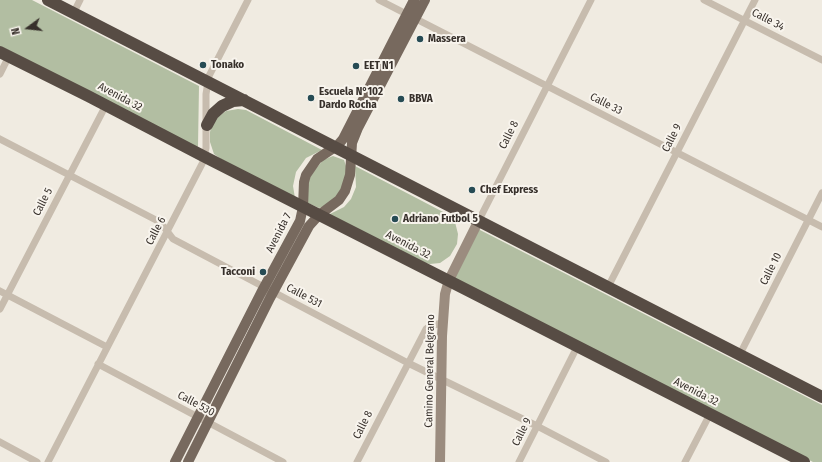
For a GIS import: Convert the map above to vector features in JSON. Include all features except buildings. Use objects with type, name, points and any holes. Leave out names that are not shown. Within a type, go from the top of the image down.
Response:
[{"type":"highway","points":[[48,0],[822,397]]},
{"type":"highway","name":"Avenida 32","points":[[5,54],[804,462]]},
{"type":"highway","points":[[207,125],[213,114],[222,106],[244,100]]},
{"type":"main road","name":"Avenida 7","points":[[175,462],[198,417],[269,290],[309,226],[319,215],[340,200],[345,191],[350,175],[350,155],[352,143],[411,16],[414,0]]},
{"type":"main road","name":"Avenida 7","points":[[188,462],[208,423],[300,221],[304,207],[303,190],[306,175],[317,159],[335,147],[343,139],[411,16],[425,0]]},
{"type":"street","points":[[74,12],[80,0]]},
{"type":"street","name":"Calle 6","points":[[48,462],[205,157],[207,81],[248,0]]},
{"type":"street","name":"Calle 33","points":[[379,0],[822,227]]},
{"type":"street","name":"Calle 8","points":[[449,280],[590,0]]},
{"type":"street","name":"Calle 34","points":[[704,0],[822,60]]},
{"type":"street","name":"Calle 9","points":[[608,287],[755,0]]},
{"type":"street","points":[[0,74],[5,54]]},
{"type":"street","name":"Calle 5","points":[[0,309],[106,105]]},
{"type":"street","name":"Calle 531","points":[[0,139],[156,220],[161,223],[173,239],[408,363],[537,426],[606,462]]},
{"type":"street","name":"Calle 10","points":[[740,354],[822,193]]},
{"type":"street","name":"Camino General Belgrano","points":[[440,462],[442,323],[445,294],[449,280]]},
{"type":"street","points":[[0,291],[107,347]]},
{"type":"street","name":"Calle 8","points":[[357,462],[426,329],[430,326],[442,323]]},
{"type":"street","name":"Calle 9","points":[[519,462],[577,347]]},
{"type":"street","name":"Calle 530","points":[[98,364],[283,462]]},
{"type":"street","points":[[685,462],[710,414]]},
{"type":"street","points":[[0,442],[37,462]]},
{"type":"green space","points":[[0,0],[32,0],[199,86],[197,148],[0,46]]},
{"type":"green space","points":[[238,109],[246,110],[322,150],[306,158],[296,172],[293,186],[295,198],[214,154],[210,142],[212,124],[226,111]]},
{"type":"green space","points":[[333,156],[344,160],[348,172],[344,188],[334,202],[319,208],[308,203],[306,195],[310,176],[323,160]]},
{"type":"green space","points":[[355,166],[447,214],[455,222],[458,234],[457,244],[450,256],[440,263],[424,263],[328,215],[344,207],[351,199],[356,187]]},
{"type":"green space","points":[[477,230],[480,230],[822,405],[822,462],[813,462],[454,279]]},
{"type":"place","name":"Massera","points":[[420,39]]},
{"type":"place","name":"Tonako","points":[[203,65]]},
{"type":"place","name":"EET N1","points":[[356,66]]},
{"type":"place","name":"Escuela N°102 Dardo Rocha","points":[[311,98]]},
{"type":"place","name":"BBVA","points":[[401,99]]},
{"type":"place","name":"Chef Express","points":[[472,190]]},
{"type":"place","name":"Adriano Futbol 5","points":[[395,219]]},
{"type":"place","name":"Tacconi","points":[[263,272]]}]
